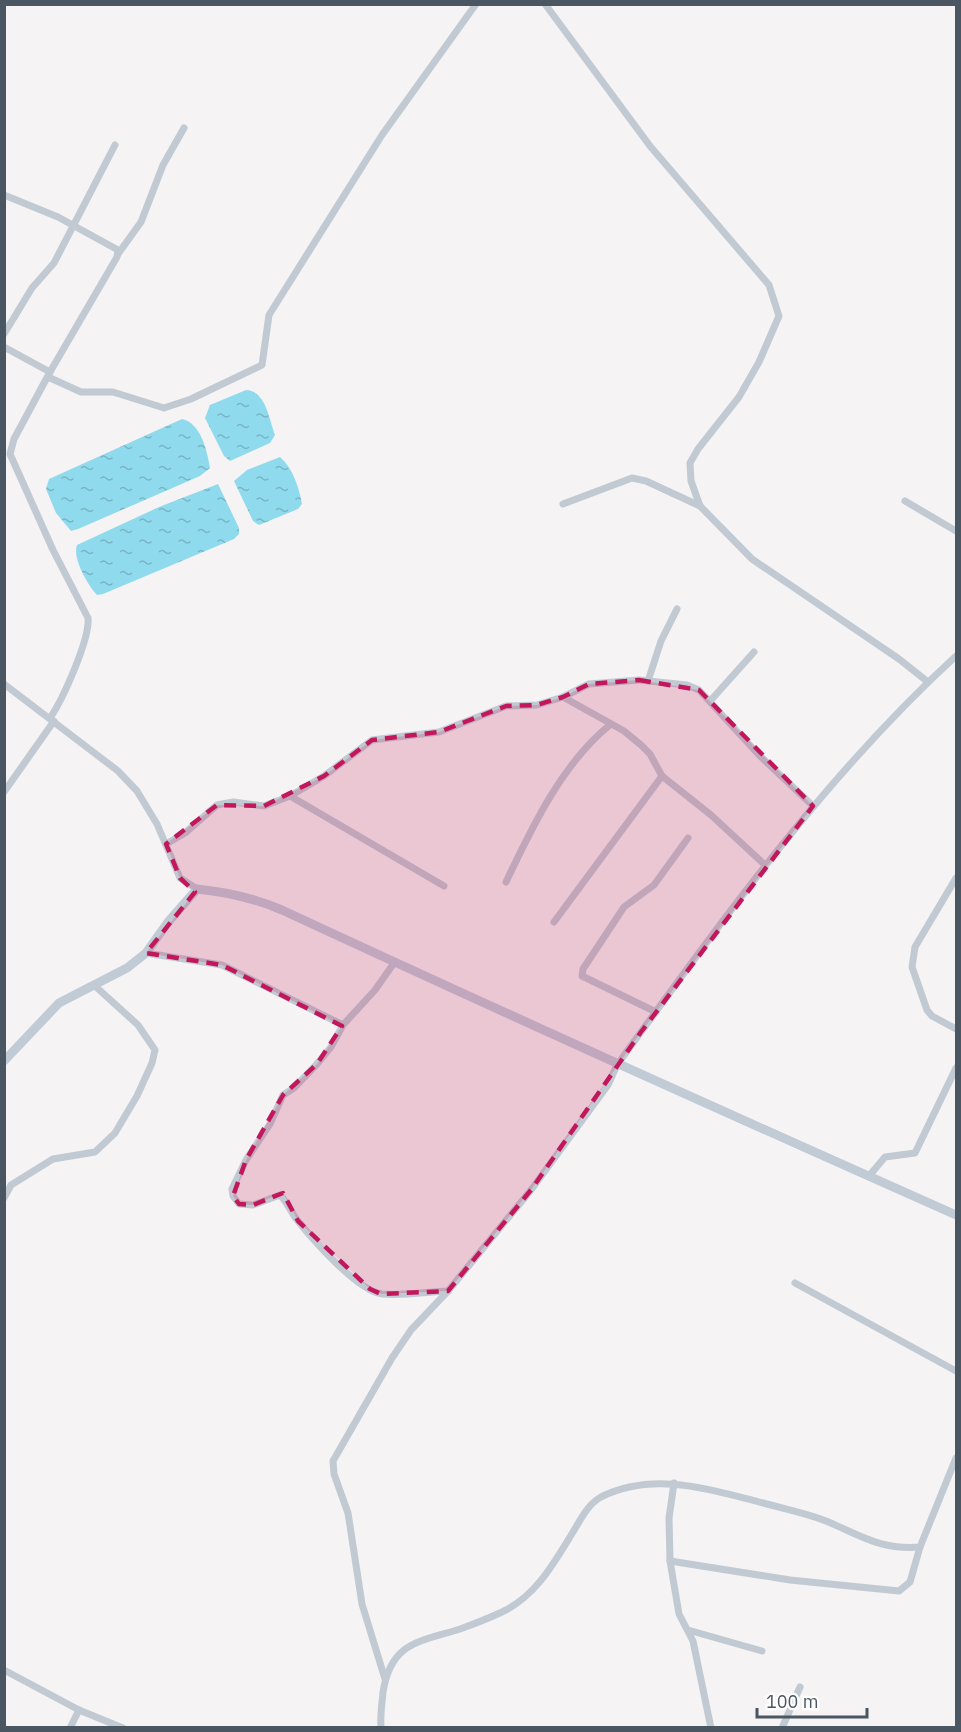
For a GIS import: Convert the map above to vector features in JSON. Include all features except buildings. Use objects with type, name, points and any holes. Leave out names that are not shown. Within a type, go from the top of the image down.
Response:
[{"type":"street","points":[[4,347],[81,392],[113,392],[164,408],[191,399],[262,365],[269,315],[382,135],[476,4]]},
{"type":"street","points":[[545,4],[650,146],[769,285],[776,300],[779,316],[759,362],[739,397],[698,449],[690,463],[691,481],[700,506]]},
{"type":"street","points":[[4,792],[66,694],[89,630],[88,618],[53,550],[10,454],[14,439],[118,254],[141,222],[163,165],[184,128]]},
{"type":"street","points":[[4,334],[32,288],[54,263],[115,145]]},
{"type":"street","points":[[4,195],[74,225],[115,248],[118,254]]},
{"type":"street","points":[[563,504],[632,478],[646,481],[700,506],[752,559],[899,659],[928,682]]},
{"type":"street","points":[[905,501],[957,531]]},
{"type":"street","points":[[648,681],[661,641],[677,609]]},
{"type":"street","points":[[711,700],[754,652]]},
{"type":"street","points":[[385,1679],[362,1604],[348,1513],[334,1474],[333,1461],[392,1358],[411,1330],[448,1291],[531,1190],[602,1094],[617,1065],[765,864],[813,806],[928,682],[957,656]]},
{"type":"street","points":[[166,844],[185,832],[217,805],[233,802],[264,806],[290,796],[347,761],[372,740],[439,732],[506,706],[537,705],[563,697],[589,684],[615,680],[687,685],[699,690],[711,700],[759,755],[813,806]]},
{"type":"street","points":[[4,684],[118,771],[137,791],[166,844],[180,878],[197,889],[256,899],[617,1065],[957,1215]]},
{"type":"street","points":[[563,697],[611,724],[650,754],[662,776],[711,815],[765,864]]},
{"type":"street","points":[[506,882],[525,841],[563,780],[590,741],[611,724]]},
{"type":"street","points":[[554,922],[662,776]]},
{"type":"street","points":[[290,796],[444,886]]},
{"type":"street","points":[[656,1012],[583,979],[583,969],[624,907],[654,885],[688,838]]},
{"type":"street","points":[[957,878],[915,947],[912,967],[927,1011],[957,1029]]},
{"type":"street","points":[[4,1061],[59,1003],[96,986],[127,968],[146,953],[168,922],[197,889]]},
{"type":"street","points":[[146,953],[222,965],[343,1025]]},
{"type":"street","points":[[394,963],[375,990],[343,1025],[331,1047],[294,1088],[284,1095],[270,1124],[246,1160],[232,1189],[233,1196],[239,1204],[254,1205],[280,1195],[287,1201],[298,1221],[352,1277],[381,1294],[448,1291]]},
{"type":"street","points":[[4,1198],[11,1185],[52,1159],[95,1152],[121,1126],[152,1063],[154,1050],[138,1025],[96,986]]},
{"type":"street","points":[[869,1176],[885,1156],[915,1153],[957,1068]]},
{"type":"street","points":[[795,1283],[957,1371]]},
{"type":"street","points":[[670,1561],[789,1580],[899,1591],[910,1582],[920,1547],[957,1458]]},
{"type":"street","points":[[381,1728],[380,1716],[385,1679],[395,1657],[408,1645],[462,1628],[503,1611],[530,1594],[549,1571],[591,1504],[603,1497],[645,1483],[674,1483],[797,1511],[888,1547],[920,1547]]},
{"type":"street","points":[[674,1483],[669,1518],[670,1561],[679,1614],[688,1630],[711,1728]]},
{"type":"street","points":[[688,1630],[762,1651]]},
{"type":"street","points":[[4,1670],[79,1710],[123,1728]]},
{"type":"street","points":[[782,1728],[800,1687]]},
{"type":"street","points":[[70,1728],[79,1710]]},
{"type":"highlighted area","points":[[639,680],[699,690],[813,806],[641,1032],[531,1190],[448,1291],[381,1294],[370,1289],[298,1221],[283,1193],[253,1205],[239,1204],[233,1196],[246,1160],[283,1095],[317,1064],[342,1026],[222,965],[146,953],[195,892],[180,878],[166,844],[217,805],[264,806],[324,776],[372,740],[439,732],[506,706],[537,705],[563,697],[589,684]]},
{"type":"water","points":[[246,390],[258,395],[262,400],[275,435],[270,443],[230,461],[224,456],[205,418],[210,405]]},
{"type":"water","points":[[182,419],[194,426],[202,439],[210,468],[200,476],[71,531],[56,513],[46,489],[49,479]]},
{"type":"water","points":[[280,457],[292,472],[302,504],[298,509],[259,525],[253,521],[234,481],[247,470]]},
{"type":"water","points":[[218,484],[239,528],[239,534],[234,539],[97,595],[85,579],[79,564],[77,545],[159,507]]}]
